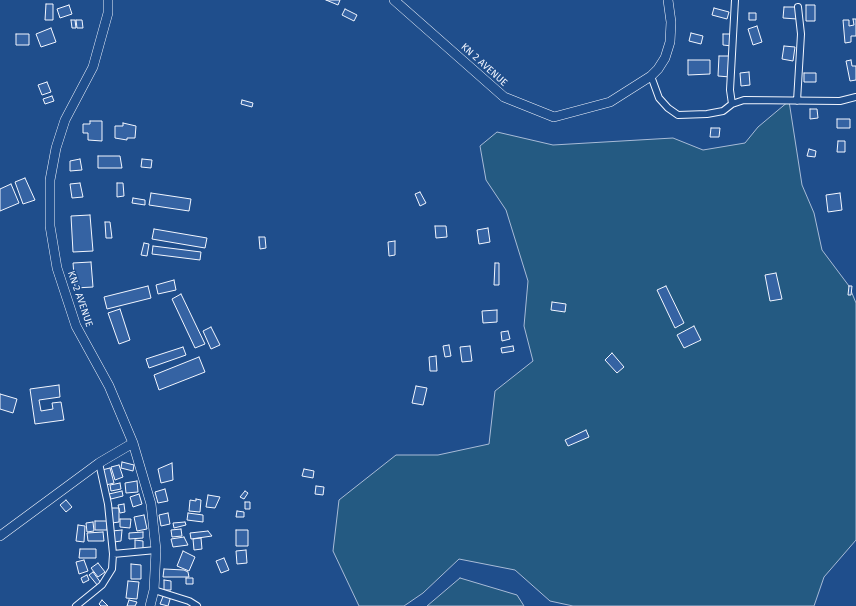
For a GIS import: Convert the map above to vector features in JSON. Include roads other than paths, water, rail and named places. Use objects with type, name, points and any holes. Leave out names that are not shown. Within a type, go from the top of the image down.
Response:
[{"type":"main road","name":"KN 2 AVENUE","points":[[108,0],[106,20],[93,67],[65,120],[56,148],[50,180],[50,226],[57,268],[76,326],[109,386],[132,443],[151,504],[156,550],[154,590],[150,606]]},
{"type":"main road","name":"KN 2 AVENUE","points":[[394,0],[504,97],[554,117],[610,102],[651,76],[665,58],[670,42],[671,22],[668,0]]},
{"type":"main road","points":[[0,536],[99,463],[132,443]]},
{"type":"street","points":[[732,104],[730,90],[735,0]]},
{"type":"street","points":[[797,101],[801,34],[798,7]]},
{"type":"street","points":[[651,76],[659,98],[668,108],[678,115],[706,114],[723,110],[732,104],[744,100],[840,101],[856,97]]},
{"type":"street","points":[[76,606],[102,585],[112,569],[113,554],[108,504],[99,463]]},
{"type":"street","points":[[113,554],[156,550]]},
{"type":"street","points":[[154,590],[189,601],[196,606]]}]
